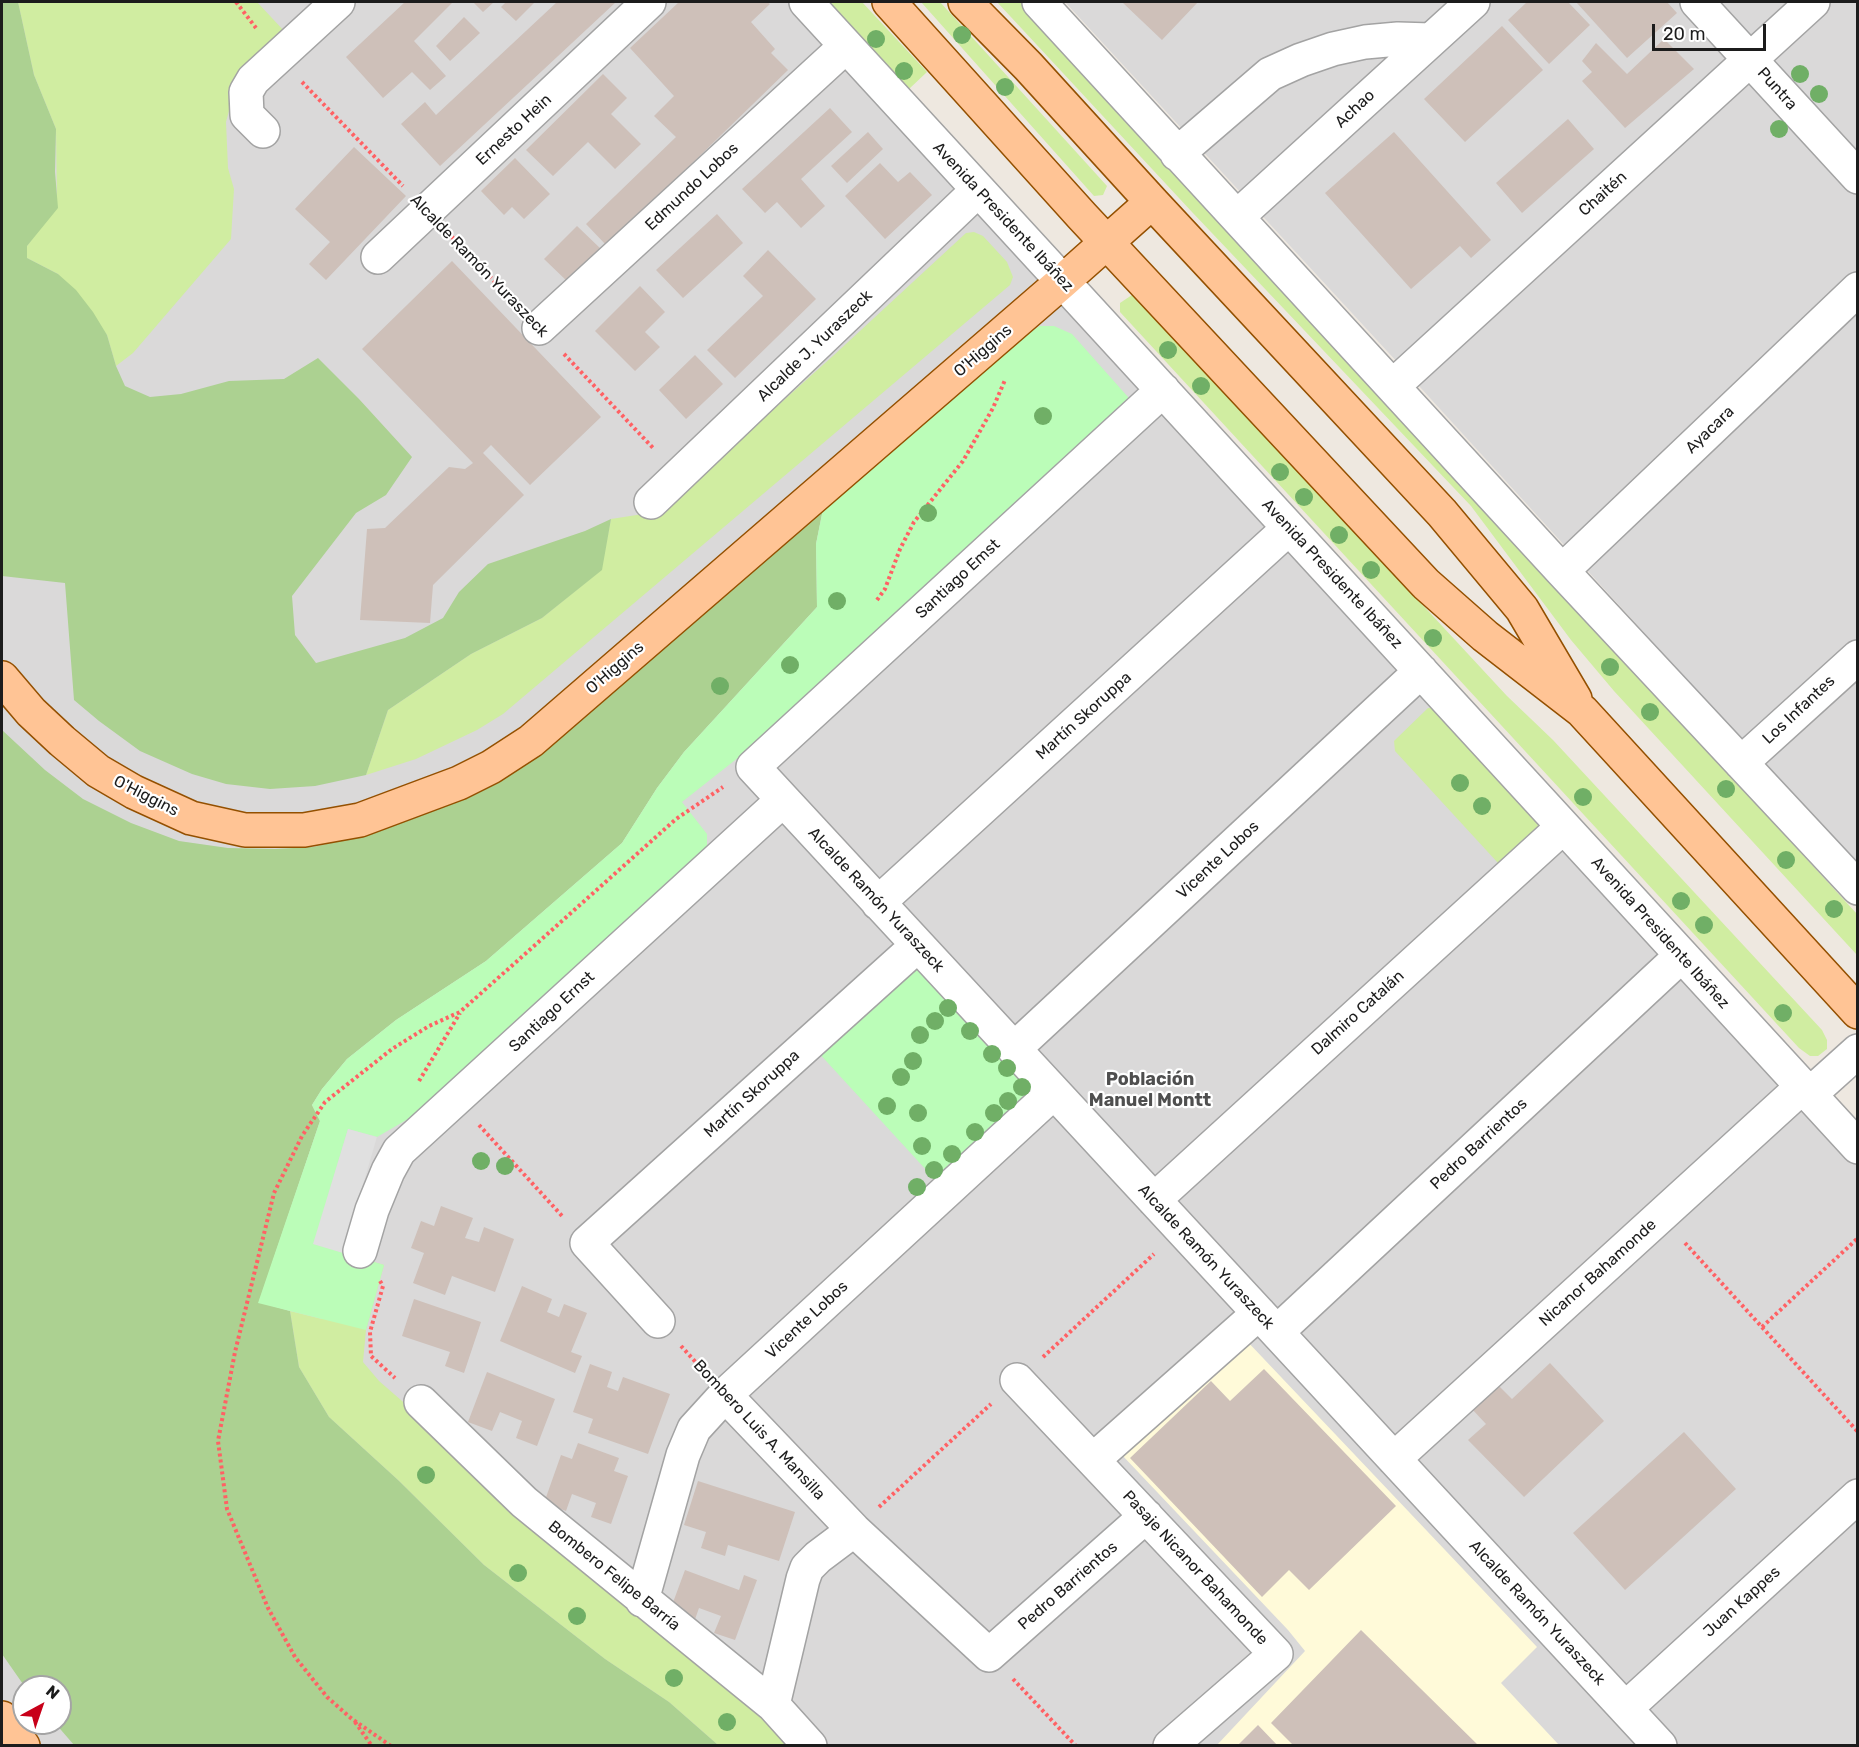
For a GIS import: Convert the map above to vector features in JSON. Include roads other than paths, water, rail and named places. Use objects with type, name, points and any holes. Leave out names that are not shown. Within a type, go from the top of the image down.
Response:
[{"type":"main road","points":[[889,2],[1107,243],[1426,584],[1485,636],[1581,711],[1857,1012]]},
{"type":"main road","points":[[965,2],[1028,66],[1442,513],[1522,609],[1581,711]]},
{"type":"main road","name":"O'Higgins","points":[[2,678],[31,712],[98,771],[134,792],[190,818],[244,830],[304,830],[360,820],[459,783],[491,767],[531,741],[1152,202]]},
{"type":"main road","points":[[2,1718],[23,1746]]},
{"type":"street","points":[[263,131],[247,115],[246,92],[253,80],[338,2]]},
{"type":"street","name":"Ernesto Hein","points":[[378,258],[649,2]]},
{"type":"street","name":"Avenida Presidente Ibáñez","points":[[806,2],[1857,1148]]},
{"type":"street","points":[[1039,2],[1857,888]]},
{"type":"street","name":"Achao","points":[[1237,217],[1473,2]]},
{"type":"street","name":"Puntra","points":[[1697,2],[1857,177]]},
{"type":"street","name":"Chaitén","points":[[1393,386],[1813,2]]},
{"type":"street","points":[[1177,153],[1270,74],[1301,60],[1333,49],[1365,42],[1398,39],[1431,40]]},
{"type":"street","name":"Edmundo Lobos","points":[[539,328],[846,46]]},
{"type":"street","name":"Alcalde J. Yuraszeck","points":[[651,502],[978,190]]},
{"type":"street","name":"Ayacara","points":[[1562,571],[1857,289]]},
{"type":"street","name":"Santiago Emst","points":[[753,767],[1163,390]]},
{"type":"street","name":"Martín Skoruppa","points":[[878,903],[1289,528]]},
{"type":"street","name":"Los Infantes","points":[[1741,763],[1857,657]]},
{"type":"street","name":"Vicente Lobos","points":[[1014,1049],[1421,672]]},
{"type":"street","name":"Alcalde Ramón Yuraszeck","points":[[753,767],[1660,1746]]},
{"type":"street","name":"Santiago Ernst","points":[[360,1251],[387,1171],[399,1151],[783,800]]},
{"type":"street","name":"Dalmiro Catalán","points":[[1154,1200],[1563,827]]},
{"type":"street","name":"Martín Skoruppa","points":[[658,1321],[587,1243],[918,945]]},
{"type":"street","name":"Pedro Barrientos","points":[[1093,1460],[1268,1323],[1682,956]]},
{"type":"street","name":"Nicanor Bahamonde","points":[[1394,1459],[1660,1216],[1805,1091],[1857,1051]]},
{"type":"street","name":"Vicente Lobos","points":[[642,1600],[683,1455],[694,1429],[725,1395],[1054,1092]]},
{"type":"street","name":"Pasaje Nicanor Bahamonde","points":[[1017,1380],[1276,1654],[1170,1746]]},
{"type":"street","name":"Bombero Luis A. Mansilla","points":[[725,1395],[854,1530],[989,1655]]},
{"type":"street","name":"Bombero Felipe Barría","points":[[421,1402],[524,1502],[773,1705],[810,1746]]},
{"type":"street","name":"Juan Kappes","points":[[1626,1708],[1857,1496]]},
{"type":"street","name":"Pedro Barrientos","points":[[989,1655],[1146,1516]]},
{"type":"street","points":[[773,1705],[807,1568],[854,1530]]},
{"type":"district","name":"Población Manuel Montt","points":[[1150,1090]]}]
